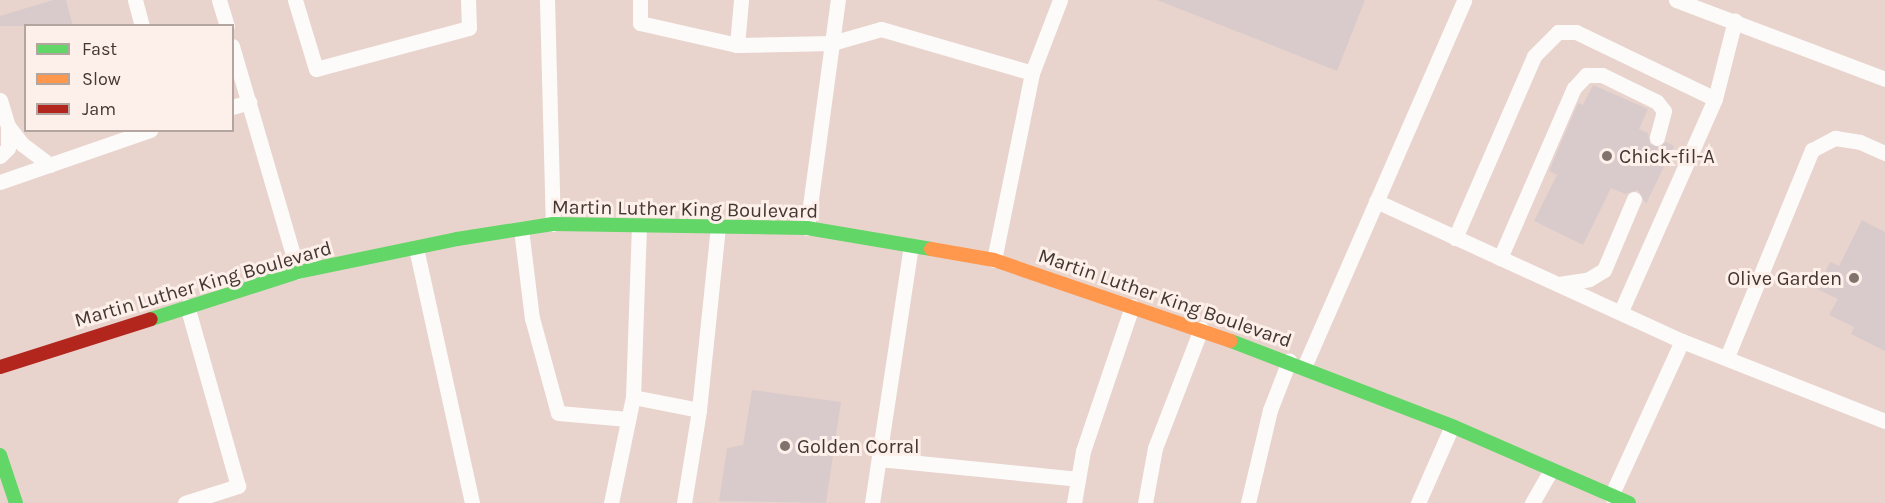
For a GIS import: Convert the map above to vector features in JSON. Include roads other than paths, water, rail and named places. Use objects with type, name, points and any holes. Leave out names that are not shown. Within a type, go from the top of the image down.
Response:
[{"type":"main road","name":"Martin Luther King Boulevard","points":[[0,367],[298,272],[521,229],[553,224],[807,228],[994,260],[1201,329],[1452,426],[1629,503]]},
{"type":"main road","points":[[0,455],[16,503]]},
{"type":"lane","points":[[135,0],[141,24]]},
{"type":"lane","points":[[219,0],[225,24]]},
{"type":"lane","points":[[295,0],[316,69],[469,28],[468,0]]},
{"type":"lane","points":[[547,0],[553,224]]},
{"type":"lane","points":[[640,0],[640,23],[737,45],[832,43],[881,29],[1032,73]]},
{"type":"lane","points":[[737,45],[741,0]]},
{"type":"lane","points":[[807,228],[838,0]]},
{"type":"lane","points":[[994,260],[1032,73],[1060,0]]},
{"type":"lane","points":[[1248,503],[1270,410],[1296,364],[1377,201],[1464,0]]},
{"type":"lane","points":[[1676,0],[1736,20],[1885,79]]},
{"type":"lane","points":[[1621,311],[1715,99],[1736,20]]},
{"type":"lane","points":[[1455,238],[1534,56],[1558,32],[1576,32],[1715,99]]},
{"type":"lane","points":[[234,59],[237,78],[249,102],[298,272]]},
{"type":"lane","points":[[1500,258],[1574,88],[1586,75],[1602,75],[1658,102],[1664,111],[1657,138]]},
{"type":"lane","points":[[0,100],[8,126],[8,148],[0,156]]},
{"type":"lane","points":[[234,106],[249,102]]},
{"type":"lane","points":[[8,126],[22,144],[50,165]]},
{"type":"lane","points":[[0,182],[144,132]]},
{"type":"lane","points":[[1727,357],[1812,150],[1835,138],[1860,142],[1885,153]]},
{"type":"lane","points":[[1559,284],[1589,279],[1604,270],[1634,198]]},
{"type":"lane","points":[[1377,201],[1621,311],[1682,341],[1885,421]]},
{"type":"lane","points":[[611,503],[633,397],[639,226]]},
{"type":"lane","points":[[684,503],[699,410],[718,226]]},
{"type":"lane","points":[[521,229],[532,318],[558,413],[628,419]]},
{"type":"lane","points":[[872,503],[911,246]]},
{"type":"lane","points":[[416,248],[472,503]]},
{"type":"lane","points":[[185,503],[238,486],[187,306]]},
{"type":"lane","points":[[1074,503],[1083,451],[1132,306]]},
{"type":"lane","points":[[1145,503],[1155,448],[1201,329]]},
{"type":"lane","points":[[1611,496],[1682,341]]},
{"type":"lane","points":[[633,397],[699,410]]},
{"type":"lane","points":[[1418,503],[1452,426]]},
{"type":"lane","points":[[879,459],[1078,479]]},
{"type":"lane","points":[[1532,503],[1551,470]]},
{"type":"place","name":"Chick-fil-A","points":[[1607,156]]},
{"type":"place","name":"Olive Garden","points":[[1854,278]]},
{"type":"place","name":"Golden Corral","points":[[785,446]]}]
